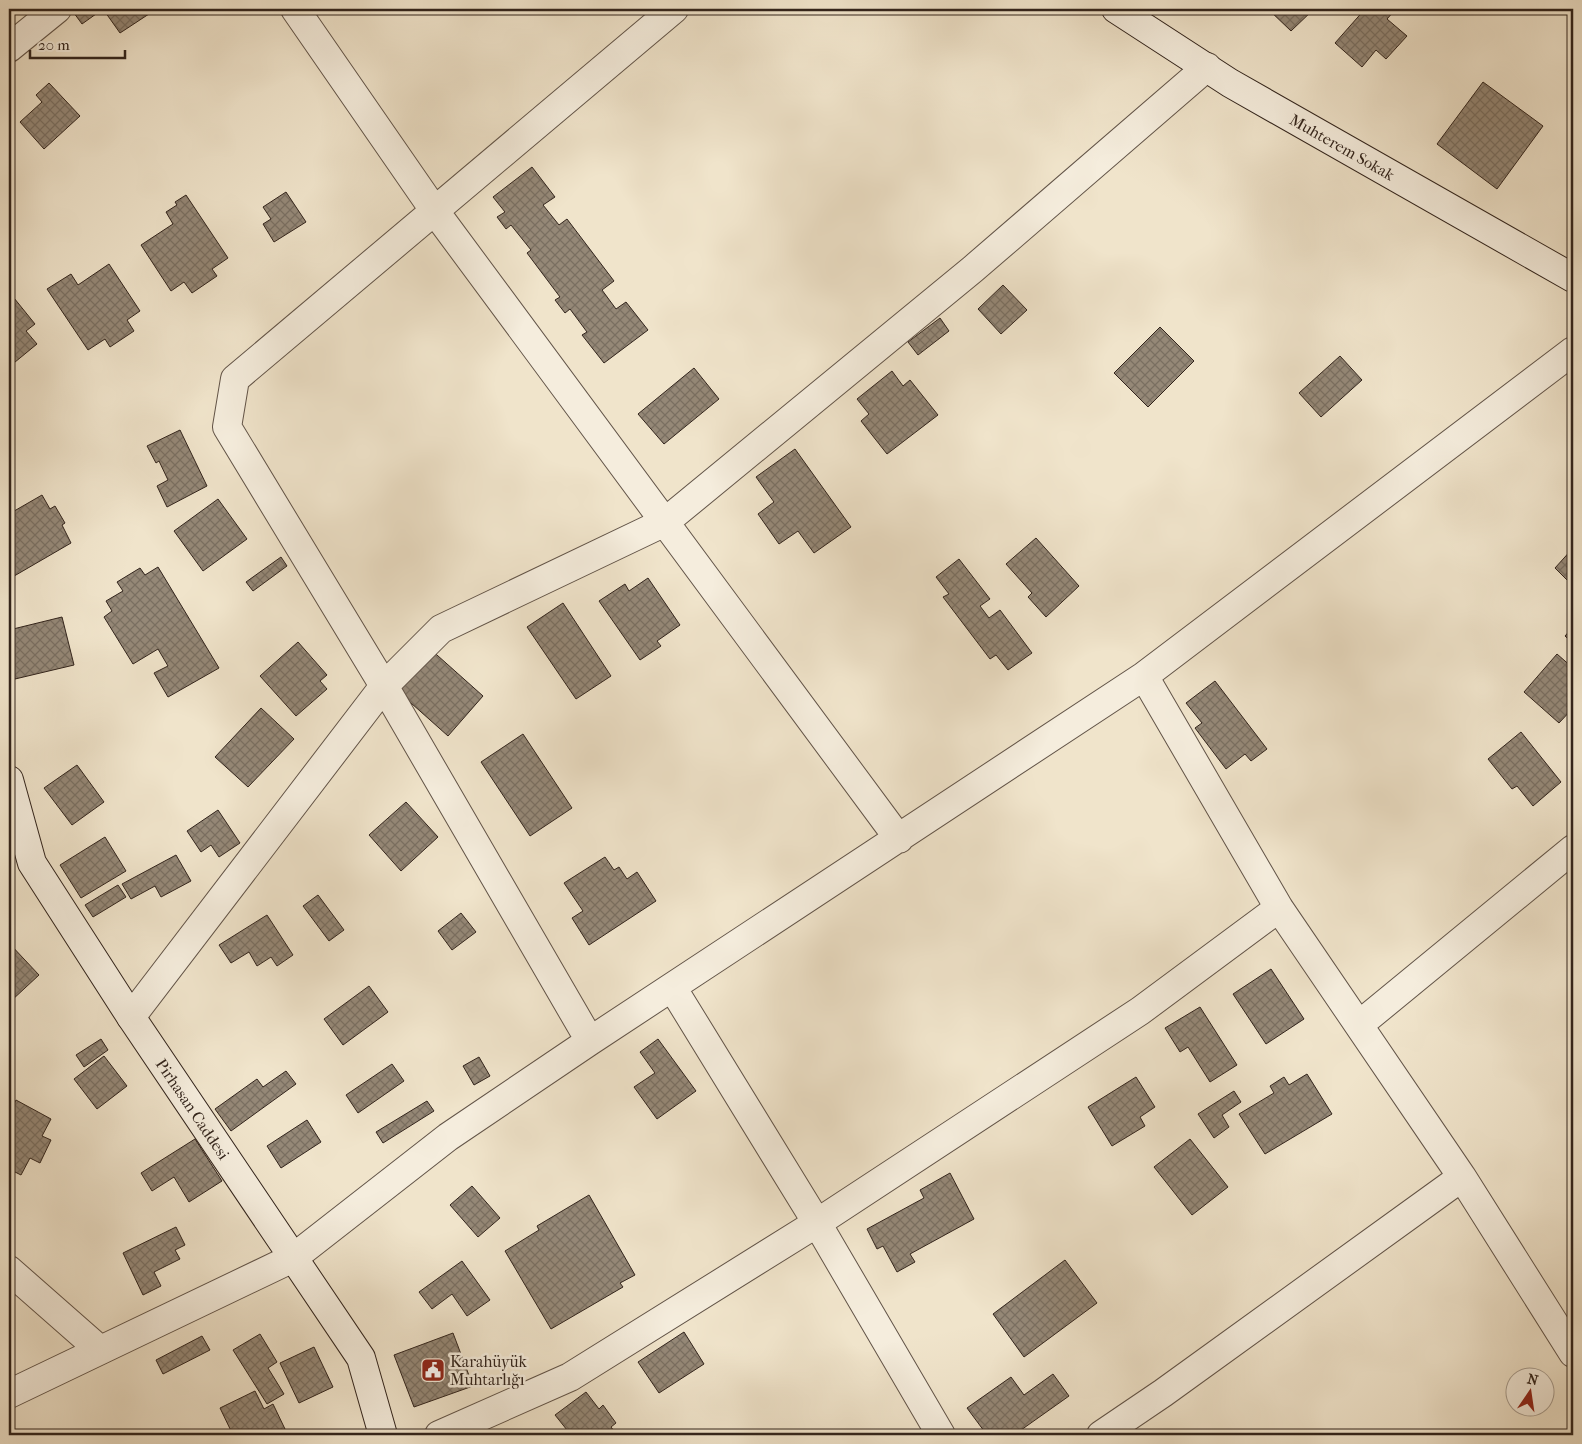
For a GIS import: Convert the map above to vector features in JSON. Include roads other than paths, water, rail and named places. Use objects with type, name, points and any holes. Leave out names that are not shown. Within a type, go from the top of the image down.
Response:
[{"type":"street","points":[[9,48],[57,9]]},
{"type":"street","points":[[295,9],[434,210],[898,839]]},
{"type":"street","points":[[590,1041],[384,686],[227,426],[236,379],[674,9]]},
{"type":"street","name":"Muhterem Sokak","points":[[1116,9],[1230,82],[1573,278]]},
{"type":"street","points":[[131,1017],[384,686],[441,629],[665,522],[973,269],[1207,67]]},
{"type":"street","points":[[9,1394],[293,1258],[448,1137],[590,1041],[1144,676],[1573,351]]},
{"type":"street","points":[[1144,676],[1279,908],[1360,1024],[1462,1177],[1573,1353]]},
{"type":"street","name":"Pirhasan Caddesi","points":[[9,780],[17,839],[131,1017],[361,1358],[383,1435]]},
{"type":"street","points":[[1360,1024],[1573,848]]},
{"type":"street","points":[[439,1435],[570,1377],[818,1223],[1140,1011],[1279,908]]},
{"type":"street","points":[[672,987],[818,1223],[941,1435]]},
{"type":"street","points":[[1101,1435],[1163,1393],[1462,1177]]},
{"type":"street","points":[[9,1270],[100,1350]]},
{"type":"place","name":"Karahüyük Muhtarlığı","points":[[433,1370]]}]
